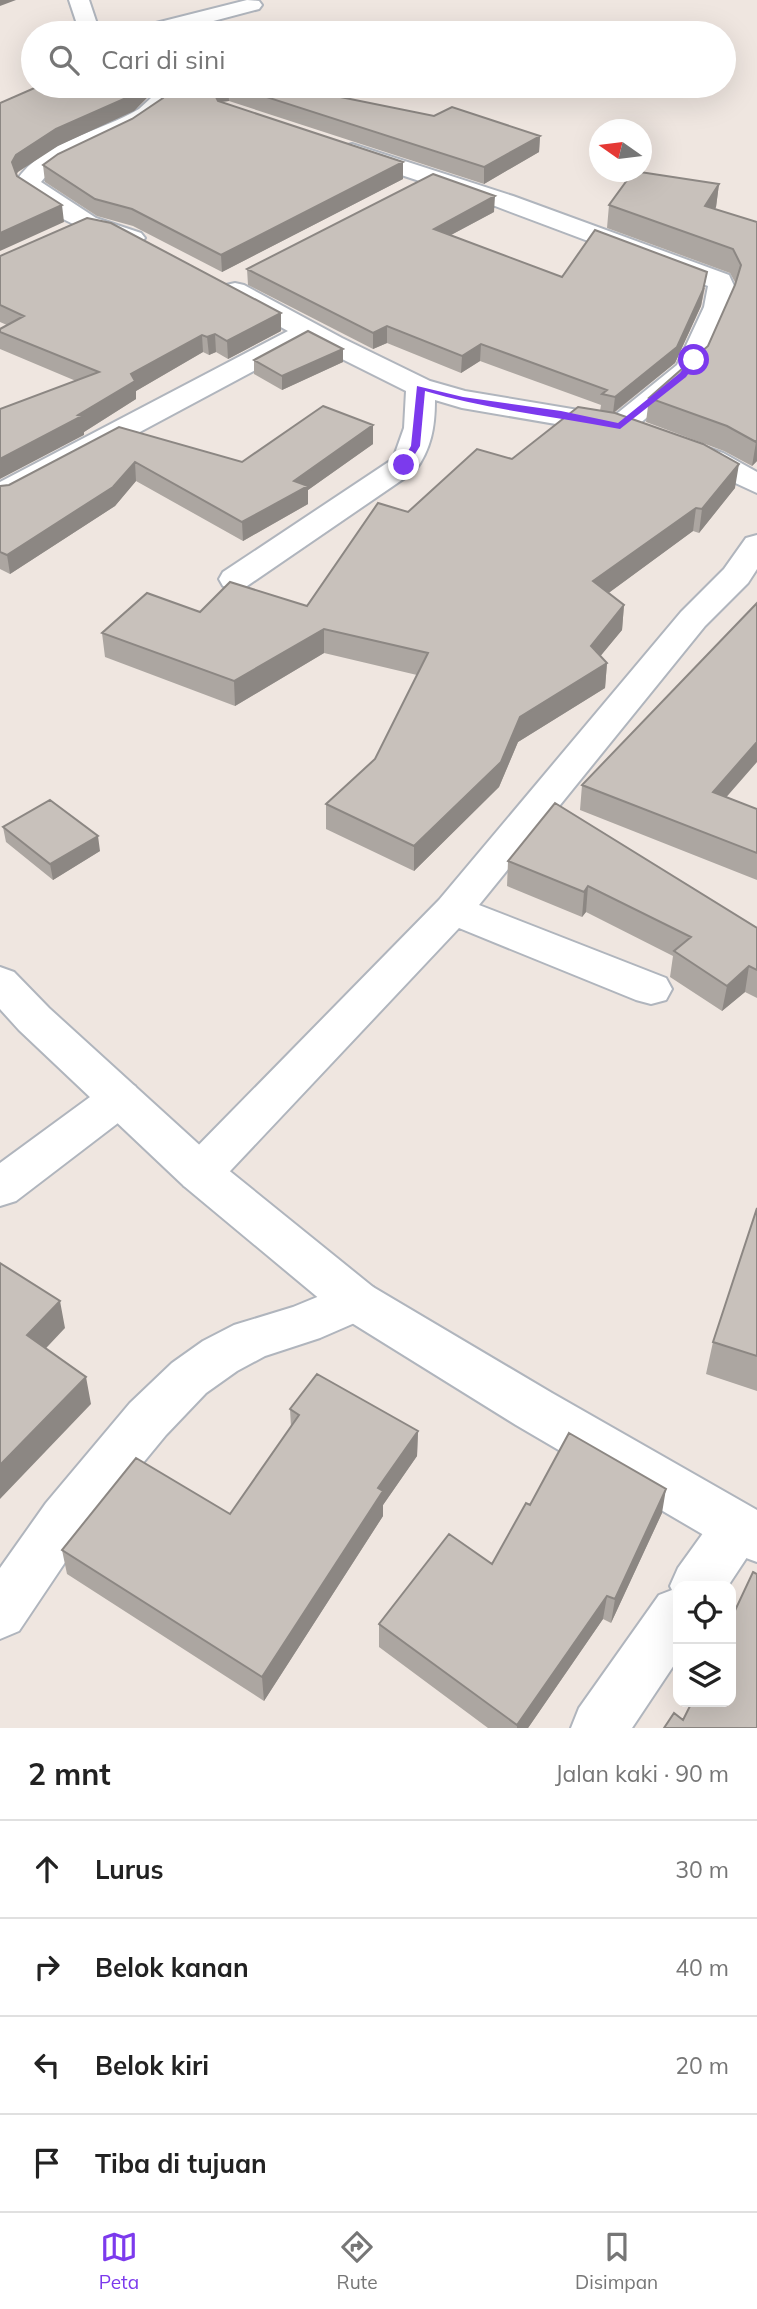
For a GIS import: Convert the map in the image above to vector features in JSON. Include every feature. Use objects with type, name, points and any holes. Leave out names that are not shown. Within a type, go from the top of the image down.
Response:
[{"type":"street","points":[[79,0],[86,21]]},
{"type":"street","points":[[190,21],[252,5]]},
{"type":"street","points":[[160,253],[124,233],[88,223],[40,194],[28,181],[60,156],[134,122],[156,107],[162,98]]},
{"type":"street","points":[[330,143],[419,184],[677,263],[720,281],[722,288],[717,307],[689,369],[620,426]]},
{"type":"street","points":[[62,234],[88,223]]},
{"type":"street","points":[[247,272],[216,281],[332,344],[420,387],[462,400],[561,414],[620,426],[712,458],[757,484]]},
{"type":"street","points":[[0,494],[310,330]]},
{"type":"street","points":[[235,579],[404,465],[416,446],[420,387]]},
{"type":"street","points":[[200,1173],[453,910],[693,619],[736,576],[757,545]]},
{"type":"street","points":[[453,910],[651,989]]},
{"type":"street","points":[[0,982],[34,1019],[200,1173],[356,1301],[747,1533],[702,1581]]},
{"type":"street","points":[[0,1188],[120,1098]]},
{"type":"street","points":[[0,1613],[64,1520],[148,1419],[189,1378],[220,1356],[251,1340],[303,1324],[356,1301]]},
{"type":"street","points":[[599,1728],[673,1621]]},
{"type":"building","points":[[21,94],[21,98],[126,98],[56,129],[16,155],[12,162],[17,176],[62,205],[0,233],[0,103]]},
{"type":"building","points":[[163,98],[216,98],[218,101],[403,162],[221,255],[132,209],[95,199],[43,165],[58,154],[132,119]]},
{"type":"building","points":[[269,98],[345,98],[434,116],[452,107],[540,136],[484,167]]},
{"type":"building","points":[[433,174],[495,196],[434,229],[562,277],[595,230],[707,272],[703,290],[677,347],[615,397],[602,394],[607,390],[481,344],[462,356],[387,326],[373,333],[247,269]]},
{"type":"building","points":[[652,174],[719,184],[705,206],[757,222],[756,442],[727,426],[649,398],[708,346],[741,265],[733,249],[609,205],[626,182],[652,182]]},
{"type":"building","points":[[87,218],[111,223],[281,313],[227,341],[215,334],[207,337],[202,335],[131,374],[135,381],[78,415],[82,416],[0,459],[0,409],[99,372],[0,332],[0,329],[24,316],[0,305],[0,256]]},
{"type":"building","points":[[308,331],[343,349],[282,376],[254,360]]},
{"type":"building","points":[[323,406],[373,425],[294,481],[308,486],[242,522],[135,462],[113,487],[7,555],[0,552],[0,486],[9,485],[119,427],[242,462]]},
{"type":"building","points":[[578,407],[615,413],[703,444],[739,464],[702,509],[696,508],[593,581],[624,605],[591,646],[607,663],[520,717],[501,762],[414,846],[326,804],[375,759],[428,653],[324,629],[234,681],[102,633],[147,593],[200,612],[230,582],[307,606],[378,503],[408,512],[477,449],[512,459]]},
{"type":"building","points":[[757,603],[757,742],[713,792],[757,809],[757,853],[582,785]]},
{"type":"building","points":[[50,800],[98,836],[50,864],[3,827]]},
{"type":"building","points":[[555,803],[757,928],[757,970],[749,966],[727,986],[674,951],[691,937],[588,886],[584,892],[508,861]]},
{"type":"building","points":[[757,1208],[757,1356],[713,1342]]},
{"type":"building","points":[[0,1263],[60,1301],[27,1335],[86,1377],[0,1465]]},
{"type":"building","points":[[317,1374],[418,1431],[378,1488],[383,1491],[262,1677],[62,1550],[136,1458],[230,1514],[299,1415],[290,1409]]},
{"type":"building","points":[[569,1433],[666,1489],[615,1599],[607,1596],[517,1725],[379,1624],[449,1534],[492,1564],[526,1503],[530,1505]]},
{"type":"building","points":[[753,1572],[757,1574],[757,1728],[664,1728],[674,1713],[683,1720],[690,1707],[736,1707],[736,1608]]},
{"type":"route","points":[[404,465],[416,446],[420,387],[462,400],[561,414],[620,426],[683,375],[694,360]]}]
